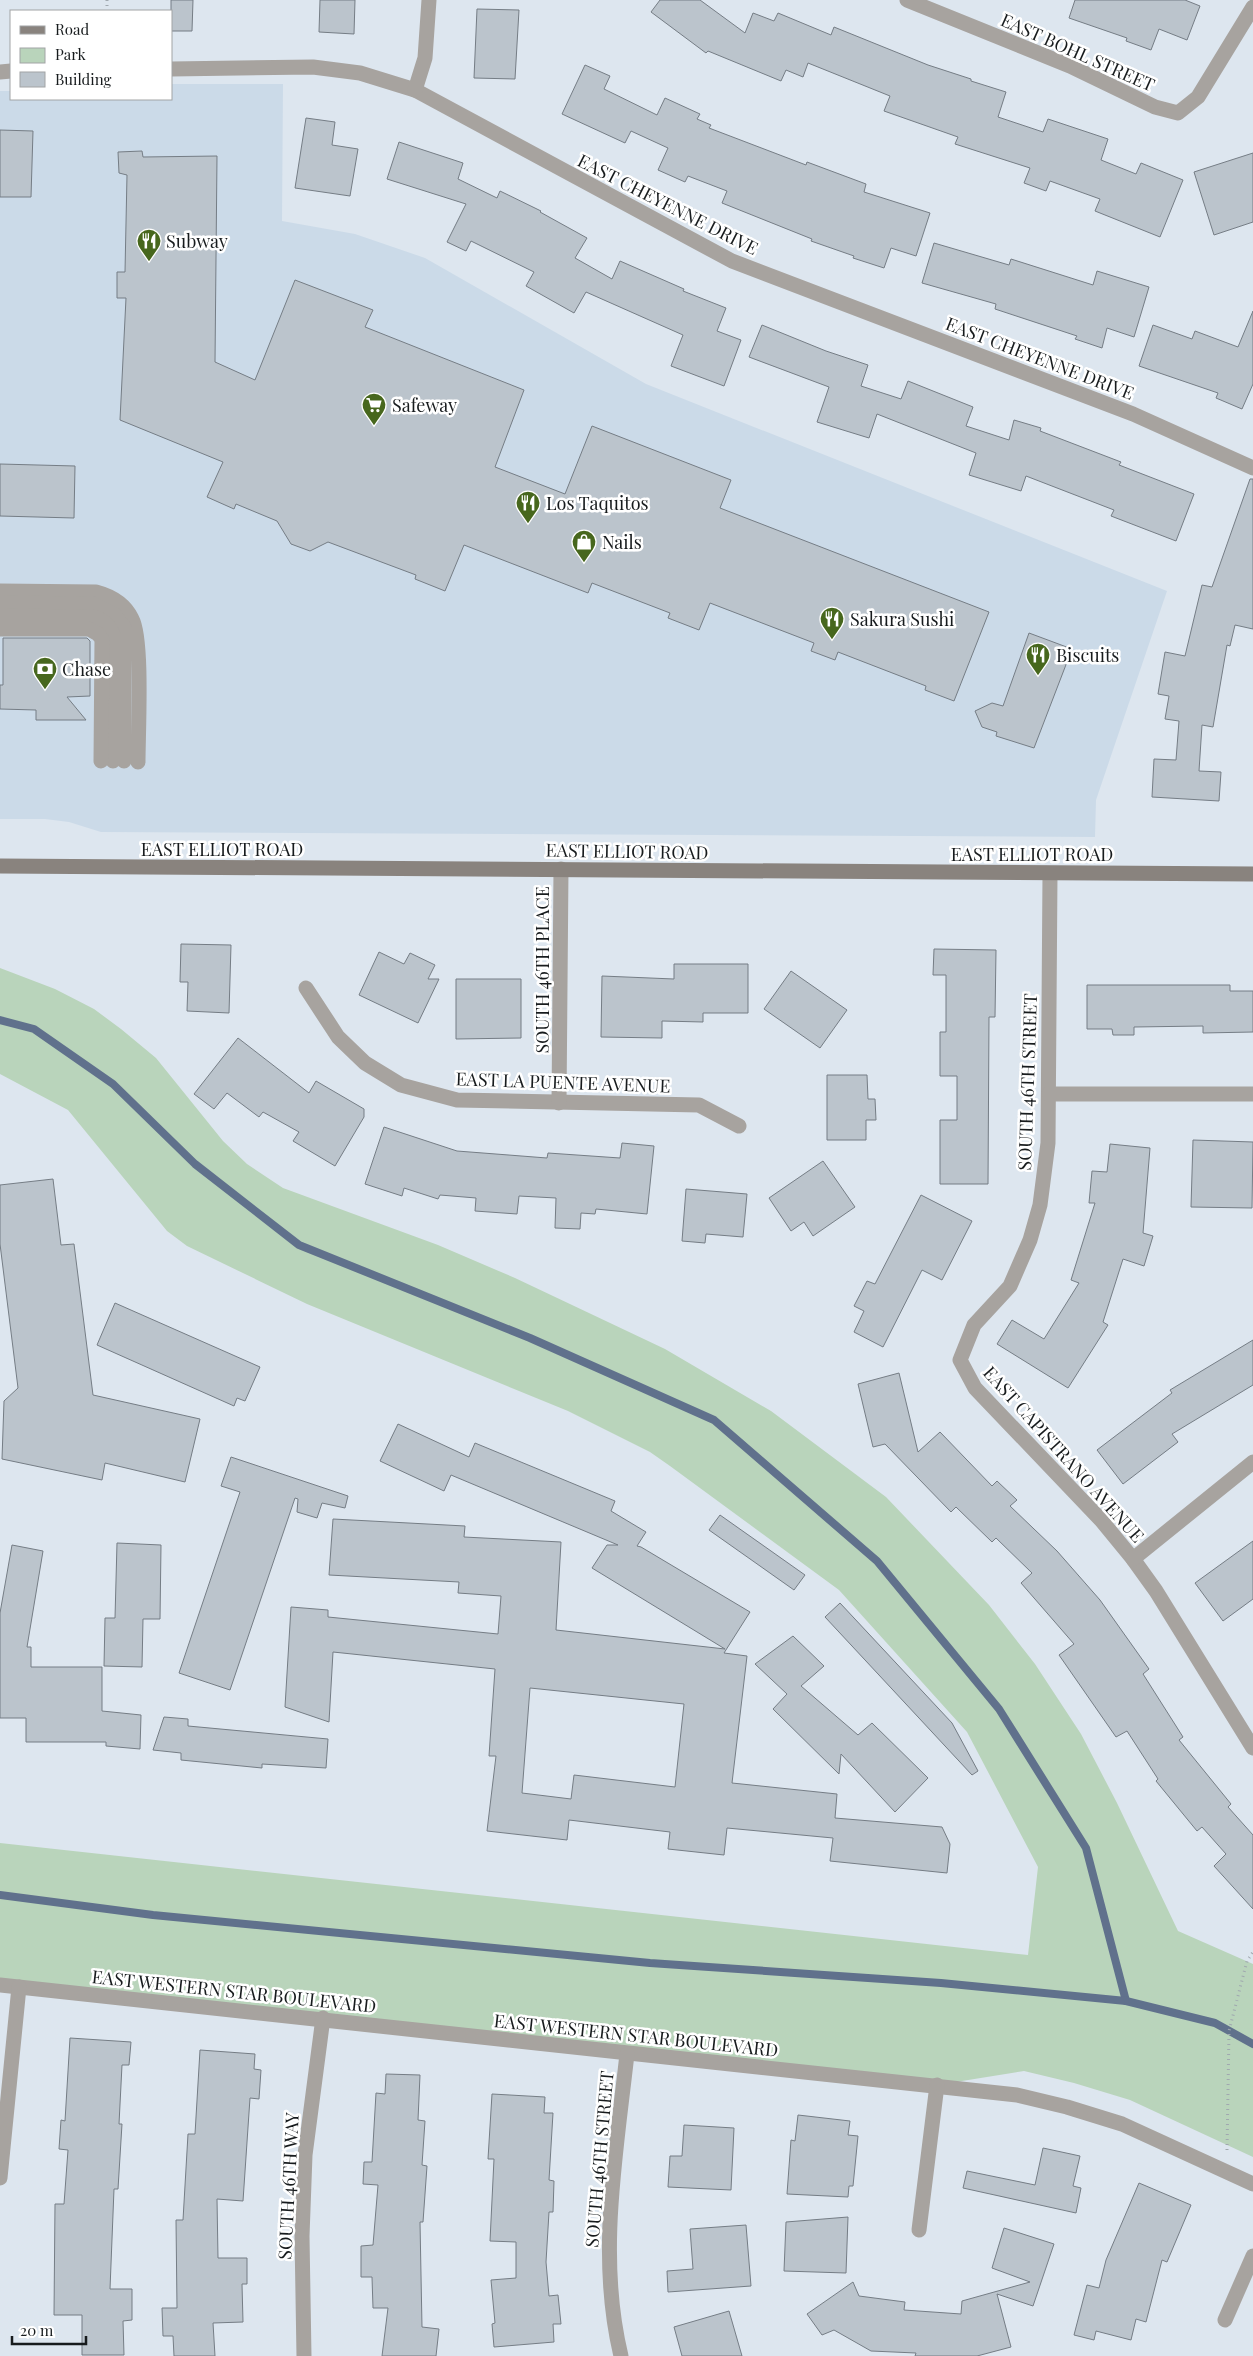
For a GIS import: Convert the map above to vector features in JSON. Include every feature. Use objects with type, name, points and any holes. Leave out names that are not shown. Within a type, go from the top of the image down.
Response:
[{"type":"main road","name":"EAST ELLIOT ROAD","points":[[0,866],[1253,874]]},
{"type":"street","points":[[415,90],[425,58],[429,0]]},
{"type":"street","name":"EAST BOHL STREET","points":[[907,0],[1070,66],[1155,107],[1178,113],[1198,96],[1253,7]]},
{"type":"street","name":"EAST CHEYENNE DRIVE","points":[[172,69],[313,67],[360,73],[415,90],[732,261],[1133,414],[1253,468]]},
{"type":"street","points":[[0,590],[96,592],[107,595],[121,604],[132,617],[137,641],[119,761]]},
{"type":"street","points":[[0,603],[93,604],[115,614],[124,627],[119,761]]},
{"type":"street","points":[[0,616],[92,617],[103,620],[113,634],[119,761]]},
{"type":"street","points":[[0,629],[88,629],[98,634],[102,639],[119,761]]},
{"type":"street","name":"SOUTH 46TH PLACE","points":[[560,1102],[562,869]]},
{"type":"street","name":"SOUTH 46TH STREET","points":[[960,1360],[974,1325],[1010,1286],[1030,1240],[1040,1205],[1048,1144],[1050,874]]},
{"type":"street","name":"EAST LA PUENTE AVENUE","points":[[306,988],[338,1037],[365,1063],[400,1085],[457,1100],[699,1105],[739,1126]]},
{"type":"street","points":[[1049,1094],[1253,1094]]},
{"type":"street","name":"EAST CAPISTRANO AVENUE","points":[[960,1360],[975,1388],[1101,1520],[1133,1559],[1156,1591],[1253,1748]]},
{"type":"street","points":[[1133,1559],[1253,1462]]},
{"type":"street","name":"EAST WESTERN STAR BOULEVARD","points":[[0,1985],[322,2018],[627,2054],[937,2085],[1017,2095],[1067,2107],[1122,2124],[1253,2184]]},
{"type":"street","points":[[0,2178],[19,1987]]},
{"type":"street","name":"SOUTH 46TH WAY","points":[[304,2356],[302,2236],[305,2155],[322,2018]]},
{"type":"street","name":"SOUTH 46TH STREET","points":[[621,2356],[616,2336],[610,2280],[610,2211],[627,2054]]},
{"type":"street","points":[[919,2230],[937,2085]]},
{"type":"street","points":[[1225,2320],[1253,2256]]},
{"type":"path","points":[[1227,2172],[1229,2031],[1247,1961],[1253,1952]]},
{"type":"shaded area","points":[[172,84],[283,84],[282,221],[355,234],[425,258],[646,384],[1167,591],[1096,800],[1095,837],[101,832],[69,822],[45,819],[0,819],[0,91],[10,91],[10,100],[172,100]]},
{"type":"green space","points":[[0,968],[55,989],[94,1009],[121,1029],[156,1058],[223,1141],[247,1164],[283,1188],[438,1245],[515,1278],[665,1349],[771,1411],[886,1497],[989,1605],[1035,1664],[1081,1734],[1117,1803],[1178,1931],[1253,1964],[1253,2157],[1130,2100],[1074,2083],[1024,2071],[937,2085],[0,1985],[0,1843],[1028,1955],[1038,1867],[967,1732],[839,1590],[670,1466],[650,1452],[568,1411],[307,1304],[187,1246],[167,1231],[68,1110],[0,1074]]},
{"type":"building","points":[[171,0],[193,0],[192,31],[172,31]]},
{"type":"building","points":[[320,0],[355,0],[354,34],[319,32]]},
{"type":"building","points":[[660,0],[700,0],[745,33],[753,13],[774,21],[778,13],[831,35],[834,27],[928,65],[1006,92],[998,117],[1043,132],[1048,119],[1108,139],[1101,160],[1136,174],[1141,163],[1183,180],[1160,237],[1095,211],[1100,199],[1050,181],[1046,191],[1024,183],[1030,168],[955,144],[958,137],[884,111],[890,96],[808,63],[803,77],[786,70],[781,81],[708,51],[706,53],[651,12]]},
{"type":"building","points":[[1075,0],[1185,0],[1200,6],[1187,40],[1159,29],[1151,50],[1126,41],[1127,38],[1069,18]]},
{"type":"building","points":[[477,9],[519,10],[515,79],[474,78]]},
{"type":"building","points":[[585,65],[610,76],[604,89],[657,115],[665,98],[700,114],[697,119],[711,125],[709,128],[806,165],[807,162],[866,184],[864,192],[930,213],[916,256],[891,248],[884,268],[853,258],[854,256],[811,241],[812,239],[722,203],[727,191],[688,176],[685,182],[658,170],[668,148],[631,131],[625,143],[562,114]]},
{"type":"building","points":[[306,118],[335,122],[332,145],[358,149],[350,196],[295,188]]},
{"type":"building","points":[[0,130],[33,131],[31,197],[0,197]]},
{"type":"building","points":[[399,142],[463,163],[458,179],[497,198],[500,191],[541,211],[587,238],[575,258],[612,279],[620,261],[684,289],[683,291],[726,308],[717,331],[741,340],[724,386],[671,366],[683,335],[586,292],[574,313],[526,286],[534,272],[471,241],[466,251],[447,242],[466,204],[387,179]]},
{"type":"building","points":[[142,151],[143,157],[217,156],[215,362],[255,380],[295,280],[373,310],[365,327],[524,390],[495,467],[565,494],[592,426],[731,480],[720,508],[989,612],[954,701],[925,690],[926,686],[838,652],[835,660],[811,651],[814,643],[710,603],[699,630],[668,618],[670,613],[592,583],[588,593],[464,545],[445,591],[415,579],[416,575],[328,542],[310,551],[291,544],[277,521],[236,504],[234,509],[207,497],[223,462],[120,420],[126,298],[117,298],[117,272],[125,272],[127,175],[119,173],[118,152]]},
{"type":"building","points":[[1253,153],[1253,222],[1214,235],[1194,172]]},
{"type":"building","points":[[934,243],[1009,265],[1011,259],[1093,285],[1097,271],[1149,287],[1134,337],[1107,328],[1102,348],[1075,339],[1077,336],[995,309],[996,304],[922,283]]},
{"type":"building","points":[[1253,311],[1253,384],[1242,409],[1216,398],[1218,393],[1139,366],[1153,325],[1192,339],[1195,331],[1238,347]]},
{"type":"building","points":[[762,325],[826,351],[868,365],[861,386],[901,399],[908,381],[973,407],[966,426],[1009,440],[1014,420],[1041,428],[1040,431],[1121,462],[1119,465],[1194,494],[1176,541],[1111,516],[1114,510],[1026,476],[1021,491],[969,475],[976,453],[877,414],[869,438],[817,422],[829,387],[749,357]]},
{"type":"building","points":[[0,464],[75,466],[74,518],[0,516]]},
{"type":"building","points":[[1250,479],[1253,479],[1253,629],[1235,625],[1230,646],[1227,645],[1213,727],[1202,725],[1199,771],[1221,772],[1219,801],[1152,797],[1154,759],[1176,760],[1179,721],[1165,719],[1169,696],[1158,694],[1165,652],[1185,656],[1202,585],[1212,587]]},
{"type":"building","name":"Biscuits","points":[[1029,633],[1072,649],[1034,748],[996,736],[997,732],[982,727],[975,711],[992,703],[1003,706]]},
{"type":"building","name":"Chase","points":[[3,638],[87,638],[90,641],[90,696],[67,697],[86,720],[36,720],[36,710],[0,709],[0,685],[3,685]]},
{"type":"building","points":[[181,944],[231,945],[229,1013],[187,1011],[188,982],[180,982]]},
{"type":"building","points":[[934,949],[996,950],[995,1017],[989,1017],[988,1184],[940,1184],[940,1120],[957,1120],[957,1076],[940,1076],[940,1032],[946,1032],[946,975],[933,975]]},
{"type":"building","points":[[379,952],[404,964],[410,953],[435,965],[428,979],[439,979],[418,1023],[359,995]]},
{"type":"building","points":[[674,964],[748,964],[748,1013],[703,1013],[703,1022],[662,1021],[662,1038],[601,1037],[602,976],[674,979]]},
{"type":"building","points":[[791,971],[847,1010],[820,1048],[764,1009]]},
{"type":"building","points":[[456,979],[521,979],[521,1038],[456,1039]]},
{"type":"building","points":[[1087,985],[1230,985],[1230,991],[1253,991],[1253,1032],[1203,1033],[1203,1026],[1134,1027],[1134,1035],[1113,1035],[1112,1029],[1087,1029]]},
{"type":"building","points":[[238,1038],[309,1093],[316,1081],[364,1109],[364,1117],[335,1166],[293,1141],[299,1132],[263,1112],[259,1117],[227,1093],[214,1109],[194,1094]]},
{"type":"building","points":[[827,1075],[867,1075],[868,1099],[875,1099],[876,1120],[866,1120],[866,1140],[827,1140]]},
{"type":"building","points":[[384,1127],[457,1151],[547,1158],[548,1153],[620,1158],[622,1143],[654,1146],[647,1214],[596,1209],[595,1214],[581,1213],[580,1229],[555,1228],[556,1198],[519,1196],[517,1214],[475,1211],[476,1198],[440,1195],[438,1199],[404,1188],[402,1196],[365,1184]]},
{"type":"building","points":[[1193,1140],[1253,1142],[1252,1208],[1191,1207]]},
{"type":"building","points":[[1110,1144],[1150,1148],[1143,1233],[1153,1236],[1144,1266],[1123,1259],[1103,1322],[1108,1325],[1068,1388],[997,1344],[1012,1320],[1044,1339],[1079,1283],[1071,1280],[1095,1203],[1089,1203],[1092,1171],[1107,1172]]},
{"type":"building","points":[[823,1161],[855,1207],[813,1236],[804,1222],[791,1231],[769,1198]]},
{"type":"building","points":[[53,1179],[61,1245],[74,1244],[93,1395],[200,1419],[185,1482],[105,1463],[102,1480],[2,1459],[4,1401],[18,1388],[0,1244],[0,1185]]},
{"type":"building","points":[[686,1189],[747,1194],[743,1237],[706,1234],[705,1243],[682,1241]]},
{"type":"building","points":[[921,1195],[972,1221],[942,1280],[922,1270],[883,1347],[854,1332],[864,1311],[854,1306],[867,1281],[875,1284]]},
{"type":"building","points":[[115,1303],[260,1367],[245,1401],[237,1398],[234,1406],[97,1345]]},
{"type":"building","points":[[1253,1340],[1253,1385],[1172,1434],[1178,1442],[1123,1484],[1097,1450],[1172,1393],[1170,1390]]},
{"type":"building","points":[[899,1373],[918,1452],[940,1432],[992,1486],[997,1481],[1017,1500],[1010,1506],[1057,1551],[1100,1600],[1149,1669],[1143,1674],[1183,1737],[1179,1740],[1231,1804],[1228,1807],[1253,1835],[1253,1909],[1214,1866],[1226,1854],[1202,1827],[1197,1831],[1156,1781],[1158,1779],[1127,1731],[1116,1737],[1059,1655],[1074,1644],[1021,1583],[1032,1573],[996,1538],[992,1542],[956,1507],[951,1512],[885,1444],[873,1447],[858,1384]]},
{"type":"building","points":[[398,1424],[469,1457],[475,1443],[615,1501],[611,1511],[646,1532],[637,1546],[750,1612],[724,1653],[747,1656],[732,1783],[837,1794],[835,1818],[942,1827],[950,1844],[947,1873],[830,1861],[833,1838],[727,1828],[724,1855],[668,1849],[670,1832],[569,1820],[567,1840],[487,1831],[496,1756],[489,1756],[495,1669],[333,1652],[329,1722],[285,1707],[291,1607],[328,1610],[328,1617],[498,1634],[501,1596],[458,1593],[459,1582],[329,1575],[333,1519],[465,1526],[464,1537],[561,1542],[556,1630],[725,1649],[592,1568],[607,1545],[618,1545],[451,1475],[444,1491],[380,1461]],"holes":[[[530,1688],[684,1704],[675,1787],[574,1775],[571,1799],[522,1793]]]},
{"type":"building","points":[[231,1457],[348,1496],[345,1508],[322,1503],[317,1518],[297,1512],[298,1499],[295,1498],[230,1690],[179,1673],[240,1492],[221,1486]]},
{"type":"building","points":[[720,1515],[805,1575],[794,1590],[709,1530]]},
{"type":"building","points":[[1253,1541],[1253,1599],[1223,1621],[1195,1583]]},
{"type":"building","points":[[117,1543],[161,1545],[160,1619],[143,1619],[142,1667],[104,1666],[105,1618],[115,1618]]},
{"type":"building","points":[[12,1545],[43,1551],[27,1647],[31,1647],[31,1667],[102,1667],[102,1711],[141,1715],[140,1749],[106,1746],[106,1742],[26,1742],[26,1718],[0,1718],[0,1613]]},
{"type":"building","points":[[840,1603],[952,1723],[978,1771],[972,1775],[825,1617]]},
{"type":"building","points":[[793,1636],[824,1666],[801,1686],[858,1735],[872,1723],[928,1778],[895,1812],[841,1754],[839,1774],[773,1709],[787,1694],[755,1664]]},
{"type":"building","points":[[164,1717],[188,1719],[188,1726],[328,1739],[326,1768],[262,1764],[262,1768],[181,1760],[181,1753],[153,1750]]},
{"type":"building","points":[[70,2038],[131,2042],[129,2065],[122,2065],[119,2124],[122,2124],[118,2189],[114,2189],[110,2289],[132,2289],[132,2320],[123,2321],[124,2355],[82,2355],[82,2315],[54,2315],[55,2204],[64,2204],[68,2150],[59,2149],[61,2120],[65,2121]]},
{"type":"building","points":[[200,2050],[255,2054],[254,2069],[261,2070],[259,2099],[250,2098],[243,2201],[217,2199],[218,2258],[247,2258],[247,2284],[242,2284],[243,2322],[213,2323],[215,2356],[174,2356],[173,2336],[163,2336],[162,2308],[177,2308],[176,2220],[183,2220],[188,2134],[195,2134]]},
{"type":"building","points":[[386,2074],[420,2075],[418,2120],[425,2121],[422,2165],[427,2166],[423,2222],[420,2222],[422,2327],[439,2329],[436,2356],[382,2356],[388,2308],[373,2308],[372,2277],[361,2277],[361,2246],[373,2245],[378,2185],[363,2184],[364,2162],[372,2162],[376,2093],[385,2094]]},
{"type":"building","points":[[492,2094],[545,2097],[544,2113],[553,2113],[549,2180],[554,2181],[553,2212],[549,2212],[546,2262],[549,2296],[558,2295],[561,2324],[553,2324],[554,2342],[494,2347],[492,2324],[495,2323],[491,2280],[516,2278],[516,2242],[490,2241],[494,2159],[488,2159]]},
{"type":"building","points":[[798,2115],[850,2121],[848,2135],[858,2136],[853,2186],[849,2186],[848,2197],[787,2194],[791,2140],[795,2141]]},
{"type":"building","points":[[684,2125],[734,2128],[731,2190],[668,2187],[670,2156],[682,2156]]},
{"type":"building","points":[[1043,2148],[1080,2156],[1073,2186],[1081,2188],[1076,2213],[963,2188],[967,2171],[1035,2185]]},
{"type":"building","points":[[1139,2183],[1191,2205],[1167,2262],[1162,2260],[1146,2322],[1136,2319],[1131,2340],[1096,2331],[1094,2340],[1074,2335],[1087,2285],[1099,2288],[1106,2260]]},
{"type":"building","points":[[848,2217],[846,2273],[784,2271],[786,2222]]},
{"type":"building","points":[[746,2225],[751,2286],[668,2292],[667,2271],[693,2269],[690,2229]]},
{"type":"building","points":[[1004,2228],[1054,2244],[1033,2306],[997,2294],[1011,2347],[977,2356],[915,2356],[916,2353],[871,2351],[834,2330],[822,2335],[807,2314],[853,2282],[859,2296],[905,2302],[904,2310],[961,2314],[962,2301],[1030,2282],[992,2268]]},
{"type":"building","points":[[729,2311],[742,2356],[682,2356],[674,2327]]},
{"type":"waterway","points":[[0,1020],[34,1029],[113,1084],[195,1164],[299,1245],[530,1338],[714,1420],[877,1561],[999,1709],[1086,1848],[1126,2001]]},
{"type":"waterway","points":[[0,1895],[153,1915],[650,1963],[941,1983],[1126,2001],[1215,2023],[1253,2044]]},
{"type":"place","name":"Subway","points":[[149,262]]},
{"type":"place","name":"Safeway","points":[[374,426]]},
{"type":"place","name":"Los Taquitos","points":[[528,524]]},
{"type":"place","name":"Nails","points":[[584,563]]},
{"type":"place","name":"Sakura Sushi","points":[[832,640]]},
{"type":"place","name":"Biscuits","points":[[1038,676]]},
{"type":"place","name":"Chase","points":[[45,690]]}]
